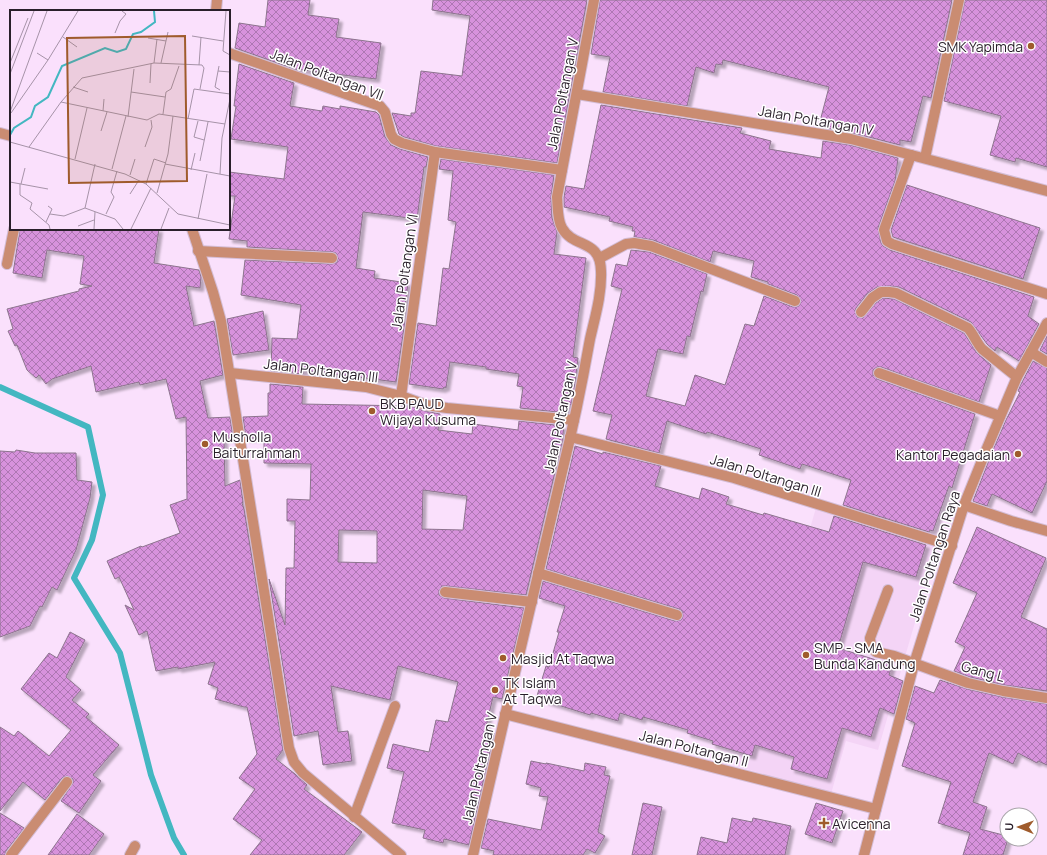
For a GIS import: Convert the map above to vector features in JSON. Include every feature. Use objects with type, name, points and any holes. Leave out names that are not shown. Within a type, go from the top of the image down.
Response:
[{"type":"street","points":[[216,10],[217,0]]},
{"type":"street","name":"Jalan Poltangan V","points":[[473,855],[574,420],[601,283],[600,258],[595,251],[586,244],[570,237],[561,227],[557,197],[594,0]]},
{"type":"street","points":[[925,158],[959,0]]},
{"type":"street","name":"Jalan Poltangan VII","points":[[230,53],[380,106],[385,112],[388,128],[394,139],[402,143],[435,152],[562,170]]},
{"type":"street","name":"Jalan Poltangan IV","points":[[577,94],[851,139],[1047,191]]},
{"type":"street","points":[[0,133],[10,136]]},
{"type":"street","name":"Jalan Poltangan VI","points":[[401,396],[435,152]]},
{"type":"street","points":[[911,155],[884,230],[887,241],[892,244],[1047,294]]},
{"type":"street","points":[[7,264],[14,230]]},
{"type":"street","points":[[192,230],[221,321],[289,748],[294,762],[302,773],[401,855]]},
{"type":"street","points":[[600,258],[626,244],[634,243],[651,246],[795,301]]},
{"type":"street","points":[[198,251],[332,258]]},
{"type":"street","points":[[861,312],[876,294],[881,292],[896,293],[968,328],[982,349],[1017,377]]},
{"type":"street","name":"Jalan Poltangan Raya","points":[[864,855],[914,664],[964,505],[1017,377],[1047,323]]},
{"type":"street","points":[[1031,352],[1047,362]]},
{"type":"street","name":"Jalan Poltangan III","points":[[230,373],[366,387],[401,396],[426,405],[447,408],[574,420]]},
{"type":"street","points":[[880,373],[1000,416]]},
{"type":"street","name":"Jalan Poltangan III","points":[[570,437],[734,478],[952,546]]},
{"type":"street","points":[[964,505],[1011,521],[1047,531]]},
{"type":"street","points":[[538,572],[677,615]]},
{"type":"street","name":"Gang L","points":[[888,590],[870,638],[871,647],[876,652],[894,656],[968,683],[1003,691],[1047,698]]},
{"type":"street","points":[[445,592],[532,602]]},
{"type":"street","points":[[354,817],[396,706]]},
{"type":"street","name":"Jalan Poltangan II","points":[[505,714],[876,809]]},
{"type":"street","points":[[12,855],[67,782]]},
{"type":"shaded area","name":"SMP - SMA Bunda Kandung","points":[[818,501],[940,536],[878,750],[846,741],[831,794],[736,766],[752,712],[785,614]]},
{"type":"building","points":[[268,0],[310,0],[308,15],[339,19],[336,37],[381,43],[376,79],[295,69],[235,48],[239,23],[265,27]]},
{"type":"building","points":[[433,0],[587,0],[557,163],[436,146],[404,137],[399,134],[392,113],[411,116],[411,113],[415,113],[421,71],[462,76],[470,16],[432,10]]},
{"type":"building","points":[[600,0],[952,0],[931,98],[923,96],[911,142],[900,140],[900,145],[853,133],[825,128],[826,126],[819,125],[829,87],[723,60],[722,65],[716,64],[714,73],[696,67],[687,106],[603,92],[610,57],[591,54]]},
{"type":"building","points":[[965,0],[1047,0],[1047,167],[1016,158],[1015,162],[990,155],[1001,116],[944,101]]},
{"type":"building","points":[[239,64],[294,83],[290,106],[322,111],[323,106],[340,109],[340,106],[376,112],[379,115],[385,137],[391,145],[428,157],[426,167],[424,167],[417,219],[363,212],[356,268],[375,271],[374,278],[408,283],[403,321],[405,321],[396,382],[303,370],[303,374],[271,371],[272,338],[297,339],[301,305],[241,295],[245,260],[332,264],[337,262],[338,258],[336,253],[332,252],[247,247],[247,241],[229,239],[235,196],[230,196],[230,172],[284,179],[288,147],[231,139],[236,106],[234,106]]},
{"type":"building","points":[[601,105],[742,128],[740,133],[771,141],[769,149],[821,158],[823,141],[850,145],[898,158],[895,181],[878,228],[883,246],[890,250],[1034,297],[1028,316],[1039,324],[1019,361],[997,347],[995,351],[987,344],[971,322],[899,287],[877,287],[867,294],[856,308],[855,311],[857,317],[863,318],[876,303],[883,298],[894,299],[964,333],[977,353],[991,365],[979,402],[881,367],[877,367],[873,370],[873,375],[877,379],[975,414],[952,488],[949,486],[933,531],[930,530],[929,532],[843,505],[851,480],[802,464],[800,469],[759,455],[761,449],[707,432],[706,434],[667,421],[659,453],[606,439],[612,415],[593,411],[622,289],[611,286],[616,264],[627,266],[631,250],[649,252],[707,274],[703,292],[701,291],[690,337],[687,336],[683,354],[658,349],[646,396],[685,406],[695,375],[725,385],[745,324],[754,326],[764,296],[793,307],[799,306],[801,300],[797,295],[768,284],[768,282],[751,277],[754,261],[713,251],[710,262],[653,240],[634,237],[635,231],[632,231],[633,227],[609,221],[610,217],[564,207],[566,186],[584,189]]},
{"type":"building","points":[[441,159],[554,175],[551,197],[552,218],[557,232],[554,254],[586,258],[573,357],[578,358],[574,390],[571,405],[567,404],[566,413],[520,408],[523,387],[517,386],[519,374],[486,369],[486,367],[450,362],[446,388],[444,387],[443,389],[409,384],[418,323],[436,326],[443,268],[449,269],[456,222],[448,220],[453,171],[439,169]]},
{"type":"building","points":[[907,185],[1040,228],[1023,279],[893,237],[891,230]]},
{"type":"building","points":[[20,230],[159,230],[154,263],[199,270],[201,277],[200,288],[186,286],[194,326],[214,321],[223,375],[200,381],[208,418],[230,417],[233,438],[224,438],[225,486],[240,480],[242,503],[283,750],[276,759],[307,785],[304,789],[362,832],[344,855],[250,855],[262,840],[233,819],[255,789],[239,778],[257,754],[247,707],[215,699],[218,688],[208,684],[215,662],[178,669],[178,667],[156,671],[147,631],[139,635],[125,605],[134,610],[119,577],[115,579],[107,561],[141,546],[142,547],[180,533],[170,505],[187,499],[186,417],[176,419],[166,379],[140,385],[139,382],[96,392],[91,366],[52,379],[46,384],[39,375],[36,378],[27,370],[17,345],[15,346],[8,331],[13,329],[7,309],[79,291],[79,289],[92,286],[80,284],[84,256],[47,250],[42,278],[13,273]]},
{"type":"building","points":[[263,311],[269,350],[233,355],[227,319]]},
{"type":"building","points":[[1047,336],[1047,354],[1040,350]]},
{"type":"building","points":[[1033,361],[1047,368],[1047,481],[1032,513],[992,494],[987,506],[975,502],[973,501],[993,450],[1020,392],[1018,391],[1020,386]]},
{"type":"building","points":[[270,384],[303,387],[302,404],[410,406],[440,414],[438,430],[472,434],[473,424],[518,430],[519,421],[564,426],[562,442],[526,595],[446,586],[442,586],[439,591],[439,595],[444,598],[524,608],[502,699],[493,697],[485,731],[494,733],[469,845],[444,839],[443,843],[423,838],[425,830],[392,823],[404,772],[387,768],[393,744],[429,752],[436,720],[448,722],[458,682],[398,666],[390,700],[331,686],[338,732],[348,731],[352,761],[323,765],[318,731],[294,736],[269,579],[285,625],[286,568],[294,568],[295,521],[287,521],[287,499],[310,500],[311,464],[264,463],[264,438],[246,438],[243,417],[268,416],[268,393],[270,393]],"holes":[[[423,490],[467,496],[463,530],[422,529]],[[339,530],[377,531],[377,563],[338,562]]]},
{"type":"building","points":[[575,446],[603,454],[603,452],[661,466],[655,486],[699,499],[702,488],[729,497],[726,504],[763,515],[764,513],[829,532],[834,516],[926,545],[916,577],[863,562],[838,648],[892,665],[889,675],[903,681],[894,714],[880,708],[871,737],[842,728],[827,779],[791,769],[794,757],[755,745],[752,756],[712,744],[713,741],[687,733],[688,730],[643,717],[642,720],[620,713],[618,721],[591,713],[590,715],[545,701],[546,698],[537,696],[546,666],[549,667],[565,606],[539,598],[543,581],[675,621],[681,620],[683,616],[682,611],[679,609],[546,569]]},
{"type":"building","points":[[16,450],[35,453],[76,453],[77,480],[92,482],[90,498],[76,550],[57,590],[52,587],[30,626],[0,637],[0,451],[15,452]]},
{"type":"building","points":[[977,527],[1046,558],[1021,617],[1047,629],[1047,691],[1004,685],[970,677],[954,671],[965,647],[955,642],[977,593],[953,583]]},
{"type":"building","points":[[70,632],[85,640],[66,677],[81,690],[72,700],[89,714],[86,717],[119,745],[93,775],[101,781],[79,813],[61,801],[73,783],[73,779],[67,776],[62,778],[45,800],[23,782],[0,811],[0,727],[14,736],[18,731],[49,756],[71,730],[21,689],[49,653],[57,658]]},
{"type":"building","points":[[940,680],[967,689],[1002,697],[1047,704],[1047,765],[1038,761],[1037,763],[1018,753],[1013,764],[989,753],[973,802],[987,807],[980,829],[999,834],[999,847],[1006,847],[1003,855],[963,855],[970,833],[938,823],[951,782],[902,766],[915,723],[906,719],[915,686],[934,693]]},
{"type":"building","points":[[531,761],[584,771],[585,763],[606,767],[604,775],[610,776],[598,832],[605,836],[595,853],[587,849],[583,855],[493,855],[494,851],[481,848],[488,819],[541,830],[548,797],[539,796],[541,788],[526,784]]},
{"type":"building","points":[[643,803],[662,807],[652,855],[632,855]]},
{"type":"building","name":"Avicenna","points":[[816,803],[843,811],[832,843],[805,834]]},
{"type":"building","points":[[0,813],[24,828],[6,851],[5,855],[0,855]]},
{"type":"building","points":[[77,814],[104,834],[89,855],[48,855]]},
{"type":"building","points":[[732,818],[752,822],[753,818],[791,826],[785,855],[697,855],[701,837],[727,843]]},
{"type":"waterway","points":[[0,387],[88,427],[103,495],[92,540],[74,578],[120,653],[151,775],[174,838],[184,855]]},
{"type":"place","name":"SMK Yapimda","points":[[1031,46]]},
{"type":"place","name":"BKB PAUD Wijaya Kusuma","points":[[372,411]]},
{"type":"place","name":"Musholla Baiturrahman","points":[[205,444]]},
{"type":"place","name":"Kantor Pegadaian","points":[[1018,454]]},
{"type":"place","name":"SMP - SMA Bunda Kandung","points":[[806,655]]},
{"type":"place","name":"Masjid At Taqwa","points":[[503,658]]},
{"type":"place","name":"TK Islam At Taqwa","points":[[495,690]]},
{"type":"place","name":"Avicenna","points":[[824,823]]}]
